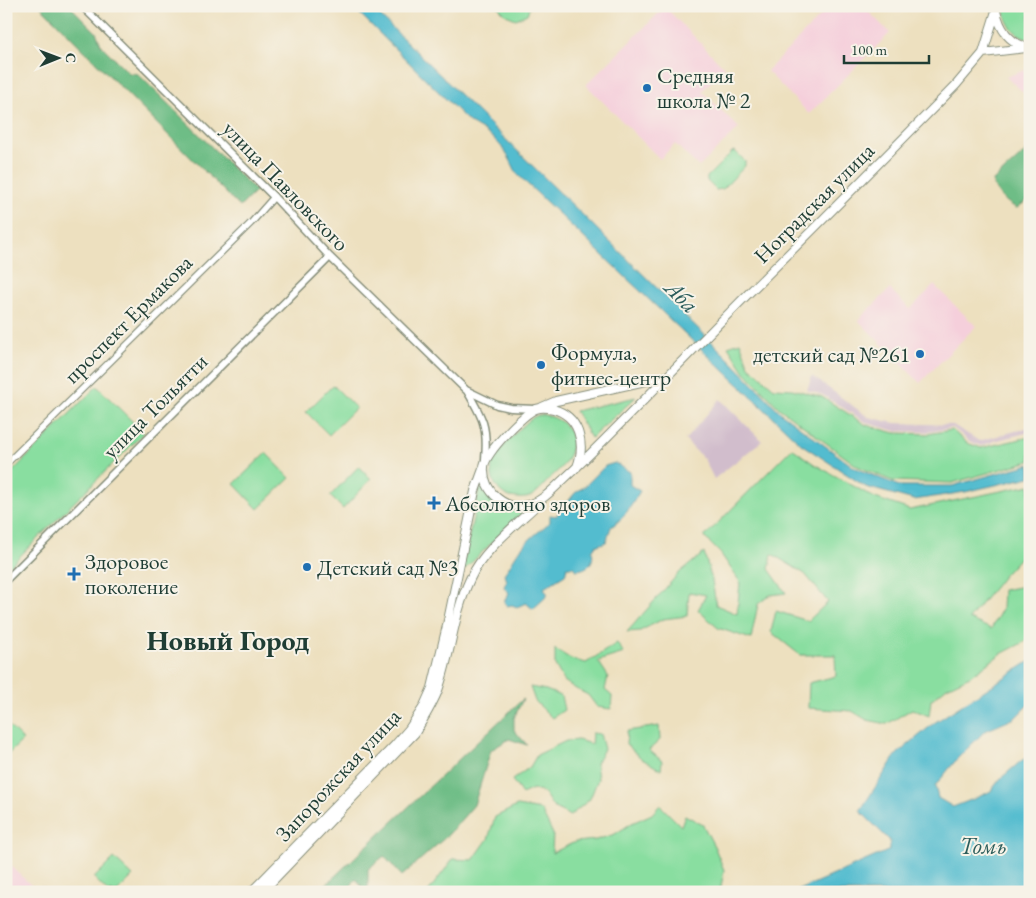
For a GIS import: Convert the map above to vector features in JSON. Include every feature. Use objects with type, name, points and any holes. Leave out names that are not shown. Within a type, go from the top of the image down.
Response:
[{"type":"main road","name":"улица Павловского","points":[[82,6],[466,390],[483,422],[487,437],[485,459]]},
{"type":"main road","points":[[996,9],[999,24],[1006,35],[1016,43],[1029,48]]},
{"type":"main road","points":[[996,9],[983,52],[1029,48]]},
{"type":"main road","name":"Ноградская улица","points":[[577,466],[956,85],[983,52]]},
{"type":"main road","name":"улица Тольятти","points":[[6,580],[330,256]]},
{"type":"main road","points":[[537,409],[550,409],[561,412],[570,418],[579,430],[582,444],[581,458],[577,466],[544,498],[520,507],[508,505],[501,501],[489,487],[484,468],[485,459],[511,429],[537,409],[556,401],[668,376]]},
{"type":"main road","name":"улица Павловского","points":[[466,390],[497,405],[511,408],[537,409]]},
{"type":"main road","name":"Запорожская улица","points":[[251,892],[395,745],[423,708],[434,680],[475,490],[484,468]]},
{"type":"main road","name":"Запорожская улица","points":[[262,892],[415,733],[429,712],[438,691],[453,632],[470,578],[484,556],[544,498]]},
{"type":"street","name":"проспект Ермакова","points":[[6,464],[251,223],[274,198]]},
{"type":"shaded area","points":[[830,6],[863,6],[890,33],[809,114],[767,71]]},
{"type":"shaded area","name":"Средняя школа № 2","points":[[665,7],[725,68],[702,91],[739,128],[699,167],[675,144],[660,159],[586,85]]},
{"type":"shaded area","points":[[1030,68],[1030,98],[1006,77]]},
{"type":"shaded area","name":"детский сад №261","points":[[934,285],[976,326],[920,383],[858,320],[890,289],[910,309]]},
{"type":"shaded area","points":[[812,376],[868,417],[895,423],[953,425],[979,441],[1030,427],[1030,432],[981,446],[969,441],[953,428],[928,432],[896,431],[867,423],[823,395],[807,390]]},
{"type":"shaded area","points":[[720,399],[762,441],[714,479],[704,459],[685,440]]},
{"type":"shaded area","points":[[6,861],[37,891],[37,892],[6,892]]},
{"type":"green space","points":[[40,6],[70,6],[96,32],[101,45],[129,73],[138,74],[256,191],[240,207]]},
{"type":"green space","points":[[497,6],[530,6],[527,14],[516,19],[506,15]]},
{"type":"green space","points":[[1004,6],[1030,6],[1030,39],[1019,35],[1011,27],[1006,18]]},
{"type":"green space","points":[[1030,148],[1030,198],[1017,208],[1005,201],[995,189],[993,181]]},
{"type":"green space","points":[[733,151],[745,161],[745,166],[723,189],[716,190],[707,181],[707,177]]},
{"type":"green space","points":[[740,342],[749,366],[774,388],[792,389],[822,397],[866,425],[895,433],[928,434],[952,430],[967,443],[981,448],[1030,437],[1030,461],[952,483],[892,481],[857,466],[779,408],[745,372],[728,346]]},
{"type":"green space","points":[[333,385],[356,408],[329,435],[306,412]]},
{"type":"green space","points":[[97,386],[144,433],[6,570],[6,478]]},
{"type":"green space","points":[[636,397],[591,438],[575,411]]},
{"type":"green space","points":[[544,415],[559,420],[569,430],[572,436],[571,451],[563,465],[535,494],[525,498],[505,495],[496,486],[492,476],[491,470],[494,459],[505,444],[526,423],[535,417]]},
{"type":"green space","points":[[792,448],[814,464],[875,498],[910,510],[1030,485],[1030,547],[1004,575],[969,619],[991,629],[1002,609],[1003,590],[1030,585],[1030,639],[1001,654],[970,676],[947,687],[931,700],[929,716],[912,709],[887,724],[867,720],[852,711],[808,708],[809,683],[836,676],[835,655],[800,655],[771,632],[776,611],[808,621],[828,602],[805,574],[772,554],[769,569],[786,593],[770,595],[758,604],[751,639],[718,628],[698,610],[706,595],[689,592],[687,616],[663,619],[640,631],[627,632],[679,573],[704,553],[712,580],[716,605],[737,614],[740,582],[721,554],[704,537]]},
{"type":"green space","points":[[266,453],[290,478],[258,509],[234,484]]},
{"type":"green space","points":[[359,466],[371,479],[343,509],[330,496]]},
{"type":"green space","points":[[481,488],[502,507],[515,511],[524,511],[461,573],[479,491]]},
{"type":"green space","points":[[617,643],[624,653],[598,661],[608,676],[605,690],[612,696],[611,709],[597,707],[588,695],[564,681],[555,665],[555,649],[571,659],[586,663]]},
{"type":"green space","points":[[530,687],[546,690],[561,696],[564,710],[552,718],[535,701]]},
{"type":"green space","points":[[523,699],[514,718],[514,730],[527,745],[509,739],[491,750],[474,805],[448,835],[402,876],[384,856],[368,869],[368,892],[365,892],[356,878],[347,892],[318,892]]},
{"type":"green space","points":[[6,723],[23,740],[6,756]]},
{"type":"green space","points":[[659,726],[660,740],[649,750],[662,761],[661,770],[642,759],[626,744],[627,731]]},
{"type":"green space","points":[[592,733],[600,734],[604,749],[596,763],[598,779],[590,799],[570,816],[553,807],[544,793],[533,789],[522,794],[512,780],[530,767],[537,755],[566,741],[578,740],[591,744]]},
{"type":"green space","points":[[660,805],[681,826],[685,815],[703,825],[724,870],[720,892],[428,892],[453,859],[473,860],[488,839],[495,817],[517,806],[541,810],[553,834],[552,853],[575,842],[596,840],[615,834],[632,823],[652,814]]},
{"type":"green space","points":[[114,858],[133,876],[117,892],[108,892],[94,878]]},
{"type":"water","name":"Аба","points":[[352,6],[370,6],[724,354],[782,414],[855,468],[899,486],[952,486],[1030,464],[1030,477],[965,492],[914,500],[866,487],[801,444],[517,174],[499,144],[487,133],[470,123]]},
{"type":"water","points":[[615,463],[630,472],[630,485],[640,491],[624,515],[611,527],[606,542],[595,546],[592,551],[593,555],[590,564],[577,570],[573,567],[567,567],[565,575],[544,588],[548,595],[533,609],[526,603],[517,607],[507,606],[504,602],[509,593],[504,587],[507,580],[504,574],[520,550],[528,540],[550,522],[550,515],[556,516],[575,493],[605,466]]},
{"type":"water","name":"Томь","points":[[1030,661],[1030,703],[1015,718],[985,731],[957,759],[935,786],[938,798],[953,807],[991,791],[1000,779],[1021,761],[1030,756],[1030,892],[794,892],[890,850],[890,841],[860,811],[896,755],[934,723]]},
{"type":"place","name":"Средняя школа № 2","points":[[647,88]]},
{"type":"place","name":"детский сад №261","points":[[920,354]]},
{"type":"place","name":"Формула, фитнес-центр","points":[[541,365]]},
{"type":"place","name":"Абсолютно здоров","points":[[434,503]]},
{"type":"place","name":"Детский сад №3","points":[[307,567]]},
{"type":"place","name":"Здоровое поколение","points":[[74,574]]},
{"type":"district","name":"Новый Город","points":[[228,640]]}]
